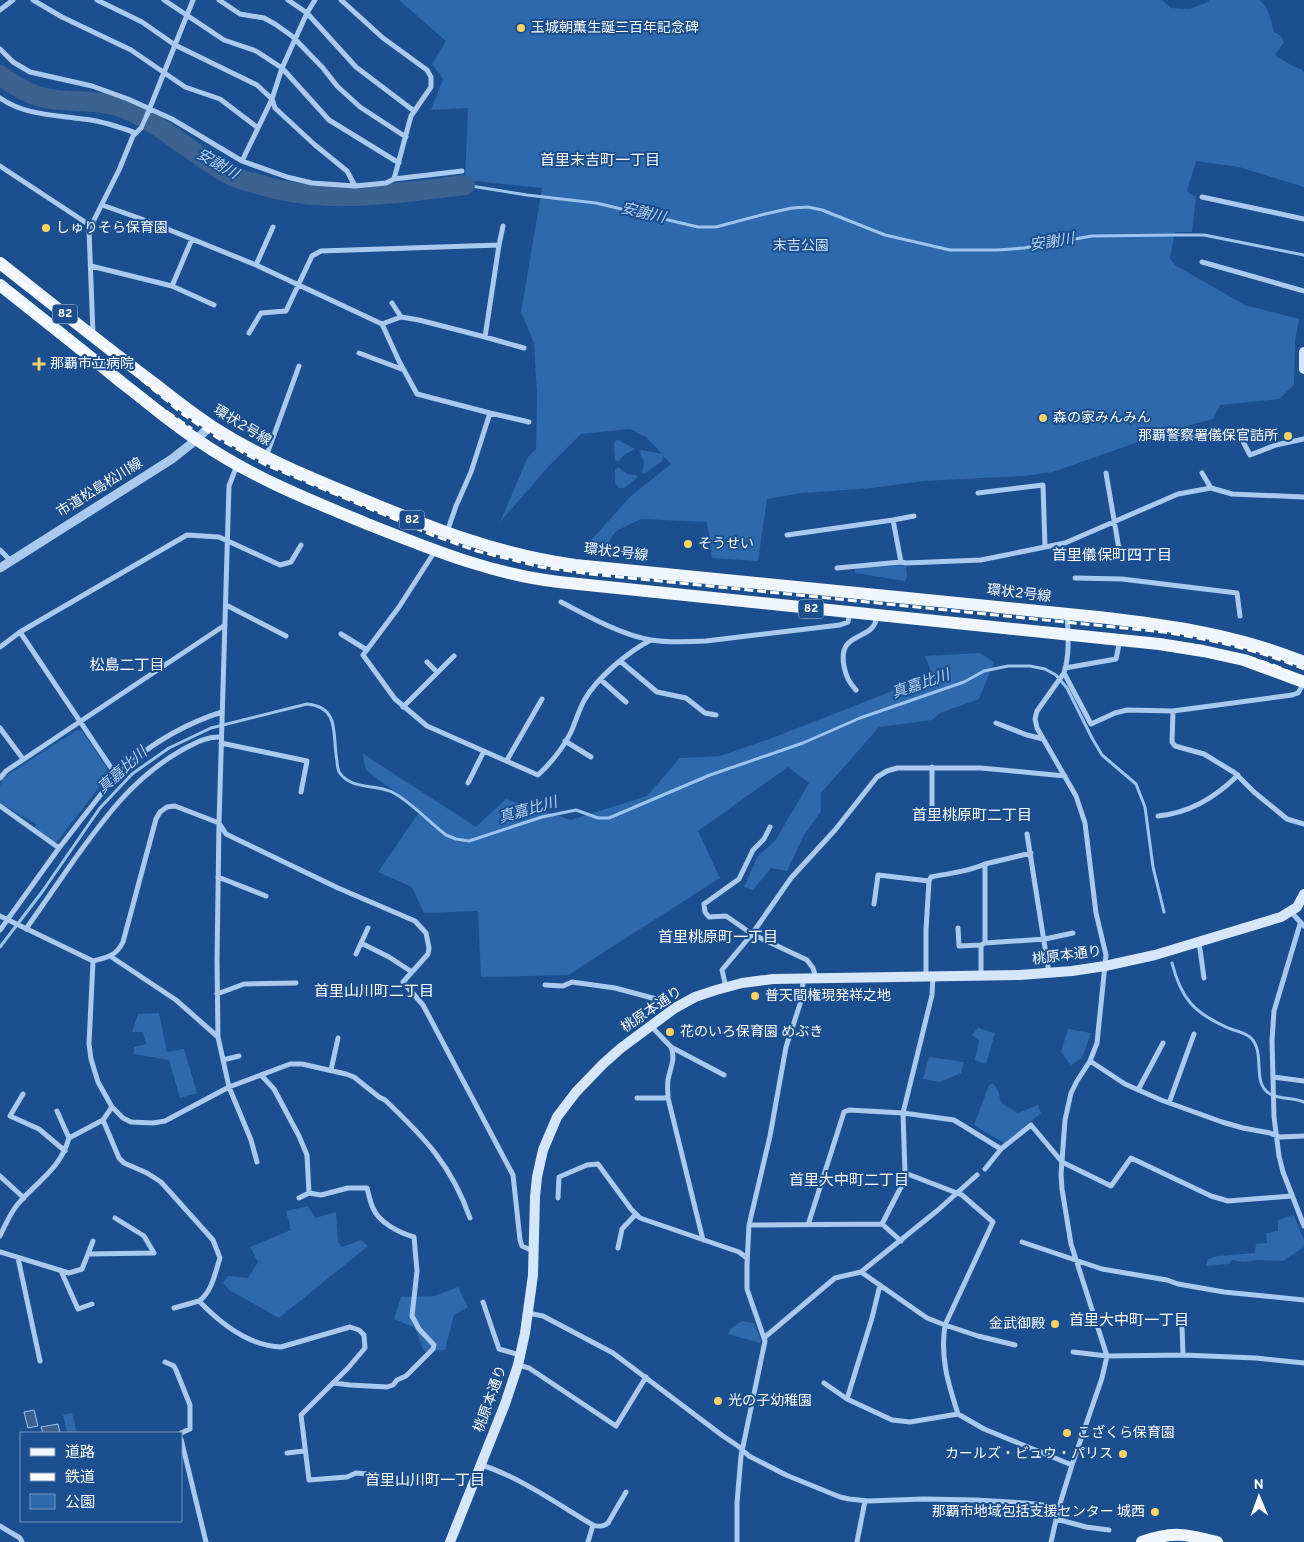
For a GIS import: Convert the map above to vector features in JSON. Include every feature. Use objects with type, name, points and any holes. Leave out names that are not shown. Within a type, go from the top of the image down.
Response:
[{"type":"main road","name":"環状2号線","points":[[0,263],[210,426],[266,458],[446,534],[509,553],[564,563],[1067,614],[1206,632],[1250,642],[1304,662]]},
{"type":"main road","name":"82","points":[[0,285],[196,440],[237,464],[326,507],[435,551],[488,568],[540,580],[1159,644],[1230,657],[1258,665],[1304,683]]},
{"type":"main road","points":[[1304,352],[1304,369]]},
{"type":"main road","points":[[1291,912],[1297,907],[1304,894]]},
{"type":"main road","name":"桃原本通り","points":[[450,1542],[505,1404],[519,1360],[528,1313],[534,1251],[535,1196],[543,1150],[566,1104],[587,1080],[621,1048],[650,1026],[675,1008],[695,998],[726,987],[757,980],[981,976],[1049,973],[1105,966],[1155,955],[1274,920],[1291,912]]},
{"type":"main road","points":[[1142,1542],[1171,1534],[1194,1536],[1217,1542]]},
{"type":"street","points":[[0,10],[13,0]]},
{"type":"street","points":[[33,0],[62,17],[131,50],[185,87],[220,100],[258,128]]},
{"type":"street","points":[[96,0],[142,22],[175,45],[257,86],[272,99],[275,108],[315,145],[348,171],[355,186]]},
{"type":"street","points":[[164,0],[224,40],[256,51],[282,68],[329,120],[399,163]]},
{"type":"street","points":[[93,337],[89,230],[119,170],[133,136],[142,128],[193,0]]},
{"type":"street","points":[[219,0],[240,14],[264,18],[275,24],[294,39],[354,102],[406,137]]},
{"type":"street","points":[[288,0],[307,13],[356,67],[414,111]]},
{"type":"street","points":[[242,161],[272,99],[294,39],[315,0]]},
{"type":"street","points":[[341,0],[384,38],[427,70],[431,77],[431,87],[414,111],[394,179]]},
{"type":"street","points":[[0,49],[14,62],[30,72],[92,86],[128,99],[149,112],[172,119],[242,161],[287,177],[312,183],[355,186],[374,185],[386,183],[394,179],[462,171]]},
{"type":"street","points":[[0,98],[28,110],[86,119],[114,125],[136,133]]},
{"type":"street","points":[[0,166],[91,226]]},
{"type":"street","points":[[1202,197],[1304,219]]},
{"type":"street","points":[[102,205],[256,265],[382,324],[417,394],[529,422]]},
{"type":"street","points":[[485,337],[498,245],[503,226]]},
{"type":"street","points":[[256,265],[273,227]]},
{"type":"street","points":[[172,286],[192,239]]},
{"type":"street","points":[[249,333],[261,313],[286,311],[297,284],[312,256],[321,251],[498,245]]},
{"type":"street","points":[[1202,262],[1304,291]]},
{"type":"street","points":[[91,266],[172,286],[214,304]]},
{"type":"street","points":[[392,303],[401,317]]},
{"type":"street","points":[[382,324],[401,317],[419,320],[524,348]]},
{"type":"street","points":[[359,353],[404,370]]},
{"type":"street","points":[[266,458],[298,366]]},
{"type":"street","points":[[446,534],[471,472],[490,413]]},
{"type":"street","name":"市道松島松川線","points":[[0,568],[172,459],[210,426]]},
{"type":"street","points":[[1237,430],[1250,455],[1304,439]]},
{"type":"street","points":[[237,464],[229,486],[219,823],[218,1036],[229,1087],[251,1140],[256,1162]]},
{"type":"street","points":[[1106,473],[1120,555]]},
{"type":"street","points":[[1202,473],[1211,488]]},
{"type":"street","points":[[978,493],[1042,485],[1045,547]]},
{"type":"street","points":[[837,568],[900,562],[981,560],[1065,543],[1178,494],[1211,488],[1232,494],[1304,497]]},
{"type":"street","points":[[787,535],[914,516]]},
{"type":"street","points":[[893,520],[900,562]]},
{"type":"street","points":[[0,647],[20,632],[186,536],[219,537],[280,565],[290,562],[301,545]]},
{"type":"street","points":[[0,550],[11,561]]},
{"type":"street","points":[[435,551],[399,607],[363,655],[403,707],[427,726],[538,775],[549,765],[565,741],[585,698],[628,653],[651,640]]},
{"type":"street","points":[[1075,578],[1122,579],[1237,593],[1240,616]]},
{"type":"street","points":[[561,602],[595,620],[651,640],[706,641],[840,625],[848,622],[850,613]]},
{"type":"street","points":[[226,605],[286,636]]},
{"type":"street","points":[[1051,1542],[1059,1507],[1102,1378],[1107,1356],[1076,1261],[1062,1189],[1065,1120],[1071,1093],[1090,1061],[1097,1042],[1106,955],[1096,912],[1085,823],[1076,796],[1037,728],[1035,719],[1037,711],[1064,672],[1068,652],[1067,614]]},
{"type":"street","points":[[856,690],[847,680],[843,658],[844,650],[848,643],[872,630],[876,624],[877,615]]},
{"type":"street","points":[[0,778],[6,771],[23,759],[225,625]]},
{"type":"street","points":[[20,632],[116,775]]},
{"type":"street","points":[[341,634],[367,650]]},
{"type":"street","points":[[1064,672],[1116,659],[1120,640]]},
{"type":"street","points":[[403,707],[454,656]]},
{"type":"street","points":[[620,661],[657,692],[686,698],[705,713],[716,715]]},
{"type":"street","points":[[427,662],[437,672]]},
{"type":"street","points":[[1064,672],[1090,724],[1127,710],[1173,711],[1292,696],[1298,693],[1304,683]]},
{"type":"street","points":[[601,680],[626,702]]},
{"type":"street","points":[[507,760],[542,699]]},
{"type":"street","points":[[1173,711],[1172,742],[1175,746],[1204,754],[1238,775],[1254,792],[1286,819],[1304,824]]},
{"type":"street","points":[[0,930],[10,921],[59,848],[116,775],[163,738],[193,722],[222,712]]},
{"type":"street","points":[[996,723],[1026,735],[1043,739]]},
{"type":"street","points":[[0,728],[23,759]]},
{"type":"street","points":[[25,928],[102,821],[132,787],[154,768],[180,751],[210,737],[221,738],[307,761],[301,792]]},
{"type":"street","points":[[565,741],[591,757]]},
{"type":"street","points":[[468,783],[484,751]]},
{"type":"street","points":[[726,987],[722,970],[752,934],[792,878],[835,830],[877,777],[897,768],[932,767],[981,768],[1065,776]]},
{"type":"street","points":[[932,767],[932,813]]},
{"type":"street","points":[[1158,816],[1170,815],[1201,804],[1223,790],[1238,775]]},
{"type":"street","points":[[0,806],[59,848]]},
{"type":"street","points":[[0,916],[93,961],[110,956],[119,950],[123,942],[156,818],[167,807],[175,806],[219,823],[226,834],[338,888],[415,921],[426,933],[429,948],[428,954],[403,982],[423,1005],[513,1174],[520,1240],[522,1246],[534,1251]]},
{"type":"street","points":[[770,827],[764,839],[753,850],[739,879],[704,904],[704,912],[708,917],[726,916],[752,934],[807,960],[813,968],[816,978]]},
{"type":"street","points":[[1027,834],[1049,973]]},
{"type":"street","points":[[882,1224],[900,1187],[904,1173],[903,1113],[932,996],[926,930],[929,882],[931,877],[972,870],[985,864],[1031,853]]},
{"type":"street","points":[[981,976],[985,864]]},
{"type":"street","points":[[874,904],[878,875],[929,882]]},
{"type":"street","points":[[218,877],[266,896]]},
{"type":"street","points":[[1291,912],[1302,925],[1274,1011],[1272,1031],[1273,1101],[1281,1166],[1304,1226]]},
{"type":"street","points":[[356,954],[368,928]]},
{"type":"street","points":[[958,928],[959,946],[1045,939],[1073,933]]},
{"type":"street","points":[[1199,942],[1204,978]]},
{"type":"street","points":[[361,943],[389,957],[412,972]]},
{"type":"street","points":[[110,956],[176,1000],[218,1036]]},
{"type":"street","points":[[93,961],[89,1044],[91,1059],[98,1082],[112,1107],[131,1122],[154,1123],[165,1121],[229,1087],[290,1064],[302,1064],[331,1070],[354,1077],[385,1100],[433,1147],[453,1179],[470,1218]]},
{"type":"street","points":[[737,1542],[737,1503],[742,1450],[765,1341],[747,1289],[749,1225],[770,1136],[786,1047],[802,998],[803,978]]},
{"type":"street","points":[[217,994],[244,984],[296,982]]},
{"type":"street","points":[[545,986],[563,986],[572,982],[615,988],[660,1000],[675,1008]]},
{"type":"street","points":[[650,1026],[671,1047],[724,1075]]},
{"type":"street","points":[[1169,1103],[1194,1034]]},
{"type":"street","points":[[331,1070],[338,1038]]},
{"type":"street","points":[[1138,1090],[1163,1043]]},
{"type":"street","points":[[671,1047],[674,1056],[668,1081],[668,1098],[703,1240]]},
{"type":"street","points":[[223,1060],[239,1056]]},
{"type":"street","points":[[1090,1061],[1125,1084],[1169,1103],[1222,1122],[1280,1137],[1304,1136]]},
{"type":"street","points":[[261,1075],[274,1089],[302,1142],[307,1155],[309,1193]]},
{"type":"street","points":[[1273,1077],[1304,1081]]},
{"type":"street","points":[[22,1094],[10,1116],[39,1129],[65,1151]]},
{"type":"street","points":[[637,1098],[668,1098]]},
{"type":"street","points":[[69,1138],[103,1120],[112,1107]]},
{"type":"street","points":[[808,1225],[844,1112],[849,1110],[903,1113],[954,1120],[1001,1149]]},
{"type":"street","points":[[0,1236],[6,1222],[24,1198],[58,1162],[65,1151],[69,1138],[57,1111]]},
{"type":"street","points":[[103,1120],[119,1158],[124,1163],[162,1182],[212,1240],[220,1258],[205,1297],[199,1301],[174,1308]]},
{"type":"street","points":[[985,1169],[1001,1149],[1031,1125],[1062,1162],[1112,1186],[1130,1158],[1211,1196],[1228,1201],[1292,1196]]},
{"type":"street","points":[[558,1198],[559,1177],[587,1165],[598,1164],[636,1214],[646,1220],[739,1252],[747,1258]]},
{"type":"street","points":[[904,1173],[962,1195],[993,1222],[945,1325],[943,1338],[944,1367],[958,1414]]},
{"type":"street","points":[[765,1337],[836,1278],[861,1272],[901,1241],[977,1175]]},
{"type":"street","points":[[0,1176],[24,1198]]},
{"type":"street","points":[[299,1198],[309,1193],[321,1195],[348,1188],[368,1188],[373,1210],[387,1224],[414,1237],[416,1271],[412,1316],[419,1329],[434,1345],[433,1349],[406,1376],[397,1380],[393,1385],[387,1387],[334,1383]]},
{"type":"street","points":[[618,1248],[622,1229],[636,1214]]},
{"type":"street","points":[[88,1254],[154,1252],[144,1236],[115,1218]]},
{"type":"street","points":[[749,1225],[882,1224],[901,1241]]},
{"type":"street","points":[[0,1252],[69,1273],[82,1269],[93,1241]]},
{"type":"street","points":[[1022,1242],[1102,1269],[1224,1292],[1304,1300]]},
{"type":"street","points":[[18,1258],[40,1361]]},
{"type":"street","points":[[61,1271],[78,1309],[92,1304]]},
{"type":"street","points":[[861,1272],[928,1318],[978,1336],[1016,1345]]},
{"type":"street","points":[[847,1399],[880,1285]]},
{"type":"street","points":[[199,1301],[212,1316],[236,1332],[256,1343],[271,1347],[281,1347],[350,1327],[359,1330],[364,1335],[365,1348],[334,1383],[301,1415],[308,1480],[347,1477],[356,1473],[380,1475]]},
{"type":"street","points":[[483,1302],[499,1349],[519,1360],[616,1426],[646,1377]]},
{"type":"street","points":[[528,1313],[543,1316],[613,1353],[749,1456],[786,1475],[831,1493],[849,1499],[865,1501],[923,1499],[1026,1503],[1059,1507]]},
{"type":"street","points":[[1182,1326],[1183,1355]]},
{"type":"street","points":[[1073,1352],[1107,1356],[1183,1355],[1256,1358],[1304,1363]]},
{"type":"street","points":[[165,1362],[174,1366],[190,1405],[190,1429],[182,1432]]},
{"type":"street","points":[[824,1383],[847,1399],[892,1420],[903,1423],[958,1414],[984,1430],[1072,1465]]},
{"type":"street","points":[[182,1443],[206,1542]]},
{"type":"street","points":[[287,1453],[304,1451]]},
{"type":"street","points":[[481,1465],[493,1468],[593,1525],[604,1526],[608,1523],[626,1492]]},
{"type":"street","points":[[857,1542],[865,1501]]},
{"type":"street","points":[[1056,1519],[1086,1527],[1109,1530]]},
{"type":"street","points":[[588,1542],[593,1525]]},
{"type":"street","points":[[0,1526],[20,1538],[22,1542]]},
{"type":"green space","name":"末吉公園","points":[[399,0],[1162,0],[1171,8],[1190,9],[1209,0],[1259,0],[1267,10],[1274,32],[1281,36],[1284,42],[1275,55],[1303,70],[1304,73],[1304,187],[1239,167],[1196,161],[1187,191],[1196,197],[1192,232],[1175,232],[1170,258],[1175,265],[1245,305],[1299,319],[1295,341],[1294,385],[1279,399],[1220,405],[1213,419],[1172,430],[1053,472],[1023,476],[923,481],[872,488],[802,493],[767,499],[758,561],[712,558],[707,522],[641,519],[616,531],[599,556],[590,557],[583,549],[631,496],[671,464],[663,456],[662,461],[644,474],[642,473],[644,462],[639,451],[662,454],[646,437],[630,429],[581,434],[548,467],[500,522],[528,457],[536,449],[537,395],[534,343],[521,312],[542,188],[465,180],[468,108],[431,110],[443,79],[432,64],[446,41]]},
{"type":"green space","points":[[618,440],[635,449],[625,454],[618,462],[615,460],[614,445],[615,441]]},
{"type":"green space","points":[[618,467],[627,474],[638,477],[624,488],[619,488],[615,483],[615,470]]},
{"type":"green space","points":[[906,566],[907,577],[905,581],[855,573],[855,569]]},
{"type":"green space","points":[[980,653],[994,662],[979,699],[940,713],[932,720],[879,727],[821,793],[821,811],[804,835],[787,871],[771,868],[753,890],[744,887],[758,856],[775,841],[809,783],[788,767],[698,831],[720,878],[568,975],[481,977],[478,911],[424,913],[412,887],[378,872],[420,811],[366,770],[362,753],[476,827],[506,799],[571,820],[647,796],[680,758],[720,756],[890,692],[908,679],[934,679],[925,656]]},
{"type":"green space","points":[[77,730],[82,731],[107,768],[107,777],[56,843],[35,828],[36,824],[0,803],[0,786],[4,777]]},
{"type":"green space","points":[[159,1013],[167,1052],[184,1049],[197,1093],[180,1098],[169,1060],[134,1054],[134,1047],[146,1044],[143,1032],[132,1032],[138,1014]]},
{"type":"green space","points":[[978,1028],[995,1033],[986,1064],[975,1060],[979,1041],[972,1035]]},
{"type":"green space","points":[[1068,1029],[1091,1033],[1082,1058],[1071,1065],[1061,1052]]},
{"type":"green space","points":[[929,1057],[964,1062],[961,1073],[940,1082],[923,1079]]},
{"type":"green space","points":[[993,1083],[998,1090],[1001,1103],[1018,1113],[1038,1105],[1041,1113],[1004,1143],[974,1125],[989,1085]]},
{"type":"green space","points":[[308,1206],[315,1218],[336,1212],[338,1242],[342,1247],[361,1240],[368,1246],[279,1318],[229,1290],[223,1283],[228,1276],[248,1278],[258,1262],[250,1247],[291,1230],[286,1211]]},
{"type":"green space","points":[[1294,1215],[1304,1240],[1304,1247],[1283,1261],[1259,1260],[1244,1262],[1232,1260],[1229,1264],[1206,1266],[1208,1259],[1218,1256],[1255,1253],[1256,1244],[1267,1243],[1266,1233],[1278,1231],[1278,1220]]},
{"type":"green space","points":[[458,1287],[468,1307],[454,1315],[445,1350],[424,1351],[415,1328],[394,1319],[401,1297],[434,1296]]},
{"type":"green space","points":[[742,1321],[754,1323],[761,1340],[760,1343],[728,1334],[730,1329]]},
{"type":"green space","points":[[72,1413],[77,1432],[67,1432],[63,1415]]},
{"type":"shaded area","points":[[34,1410],[38,1426],[28,1428],[24,1412]]},
{"type":"shaded area","points":[[58,1424],[60,1432],[43,1432],[41,1427]]},
{"type":"waterway","name":"安謝川","points":[[0,75],[24,90],[44,98],[108,104],[126,109],[166,132],[205,160],[232,176],[283,191],[309,195],[361,196],[465,185]]},
{"type":"waterway","name":"安謝川","points":[[465,185],[596,203],[698,227],[716,227],[792,208],[808,207],[822,210],[885,235],[950,250],[1024,248],[1092,236],[1204,235],[1304,255]]},
{"type":"waterway","name":"真嘉比川","points":[[0,947],[42,892],[100,808],[132,774],[169,748],[211,728],[307,704],[318,706],[325,711],[333,724],[338,768],[344,778],[350,782],[392,792],[413,806],[446,835],[469,841],[542,817],[576,810],[598,818],[609,818],[710,775],[803,743],[860,718],[964,682],[984,671],[1008,666],[1030,666],[1045,669],[1056,675],[1067,688],[1102,755],[1136,784],[1145,807],[1153,867],[1164,912]]},
{"type":"waterway","name":"真嘉比川","points":[[1172,963],[1184,995],[1197,1009],[1205,1016],[1251,1038],[1258,1052],[1261,1083],[1264,1089],[1274,1096],[1304,1102]]},
{"type":"railway","points":[[0,265],[184,415],[221,440],[264,464],[432,535],[477,551],[541,567],[591,574],[1164,632],[1236,646],[1304,669]]},
{"type":"railway","points":[[0,287],[112,374],[192,429]]},
{"type":"railway","points":[[1248,657],[1276,666],[1304,679]]},
{"type":"place","name":"玉城朝薫生誕三百年記念碑","points":[[521,28]]},
{"type":"place","name":"しゅりそら保育園","points":[[46,228]]},
{"type":"place","name":"那覇市立病院","points":[[39,364]]},
{"type":"place","name":"森の家みんみん","points":[[1043,418]]},
{"type":"place","name":"那覇警察署儀保官詰所","points":[[1288,436]]},
{"type":"place","name":"そうせい","points":[[688,544]]},
{"type":"place","name":"普天間権現発祥之地","points":[[755,996]]},
{"type":"place","name":"花のいろ保育園 めぶき","points":[[670,1032]]},
{"type":"place","name":"金武御殿","points":[[1055,1324]]},
{"type":"place","name":"光の子幼稚園","points":[[718,1401]]},
{"type":"place","name":"こざくら保育園","points":[[1067,1433]]},
{"type":"place","name":"カールズ・ビュウ・パリス","points":[[1123,1454]]},
{"type":"place","name":"那覇市地域包括支援センター 城西","points":[[1155,1512]]},
{"type":"district","name":"首里末吉町一丁目","points":[[600,161]]},
{"type":"district","name":"首里儀保町四丁目","points":[[1112,556]]},
{"type":"district","name":"松島二丁目","points":[[127,666]]},
{"type":"district","name":"首里桃原町二丁目","points":[[972,816]]},
{"type":"district","name":"首里桃原町一丁目","points":[[718,938]]},
{"type":"district","name":"首里山川町二丁目","points":[[374,992]]},
{"type":"district","name":"首里大中町二丁目","points":[[849,1181]]},
{"type":"district","name":"首里大中町一丁目","points":[[1129,1321]]},
{"type":"district","name":"首里山川町一丁目","points":[[425,1481]]}]
